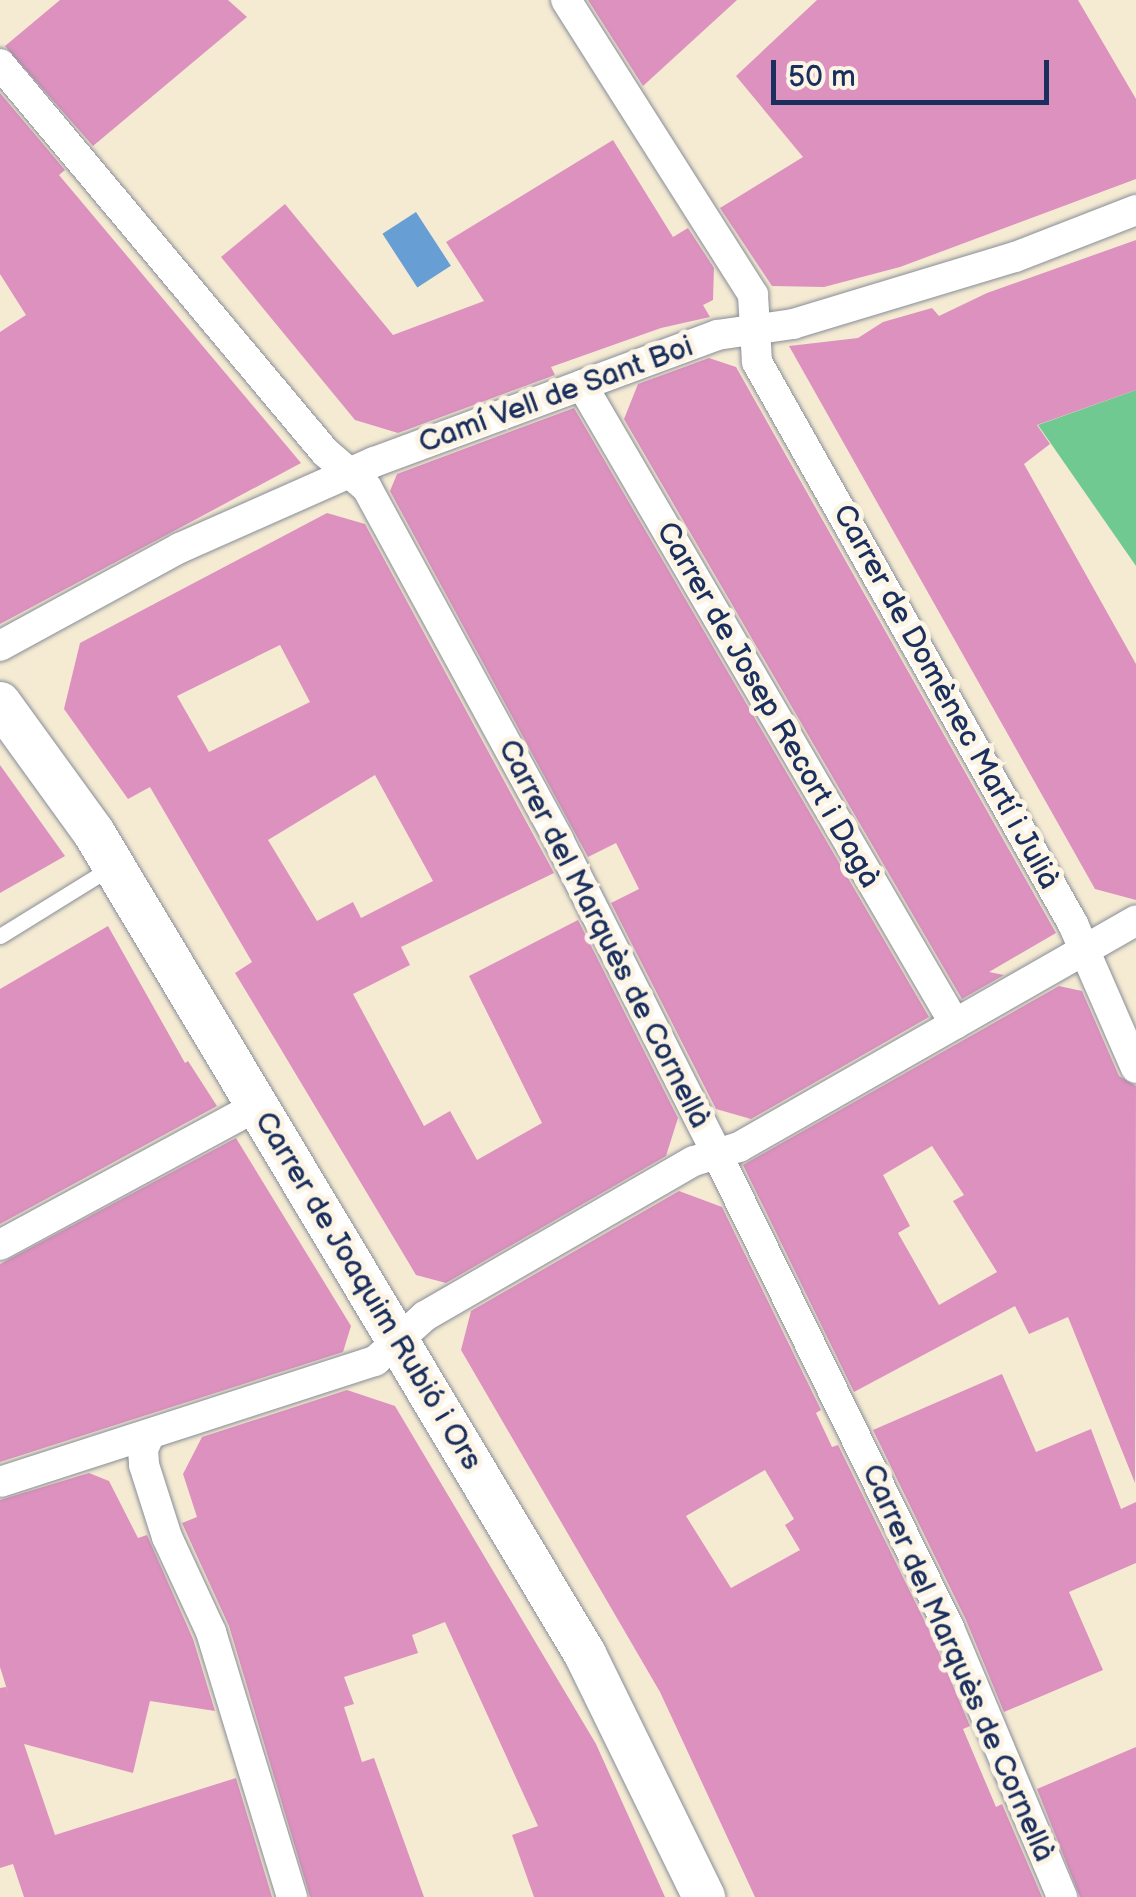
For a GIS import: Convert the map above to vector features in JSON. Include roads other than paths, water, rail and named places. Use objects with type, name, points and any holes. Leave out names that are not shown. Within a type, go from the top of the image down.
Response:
[{"type":"street","name":"Carrer de Domènec Martí i Julià","points":[[566,0],[753,295],[757,362],[1085,950],[1136,1068]]},
{"type":"street","name":"Carrer del Marquès de Cornellà","points":[[0,64],[325,452],[367,488],[558,839],[717,1154],[949,1628],[1062,1897]]},
{"type":"street","name":"Camí Vell de Sant Boi","points":[[0,646],[180,548],[348,473],[718,335],[794,324],[1016,257],[1136,210]]},
{"type":"street","name":"Carrer de Josep Recort i Dagà","points":[[582,386],[955,1024]]},
{"type":"street","name":"Carrer de Joaquim Rubió i Ors","points":[[0,703],[114,866],[585,1654],[704,1897]]},
{"type":"street","points":[[0,1482],[375,1361],[425,1316],[694,1161],[739,1147],[1136,921]]},
{"type":"street","points":[[0,1245],[257,1106]]},
{"type":"street","points":[[150,1434],[143,1448],[144,1465],[167,1538],[211,1632],[292,1897]]},
{"type":"lane","points":[[0,936],[114,866]]},
{"type":"water","points":[[416,212],[451,266],[417,287],[382,234]]}]
